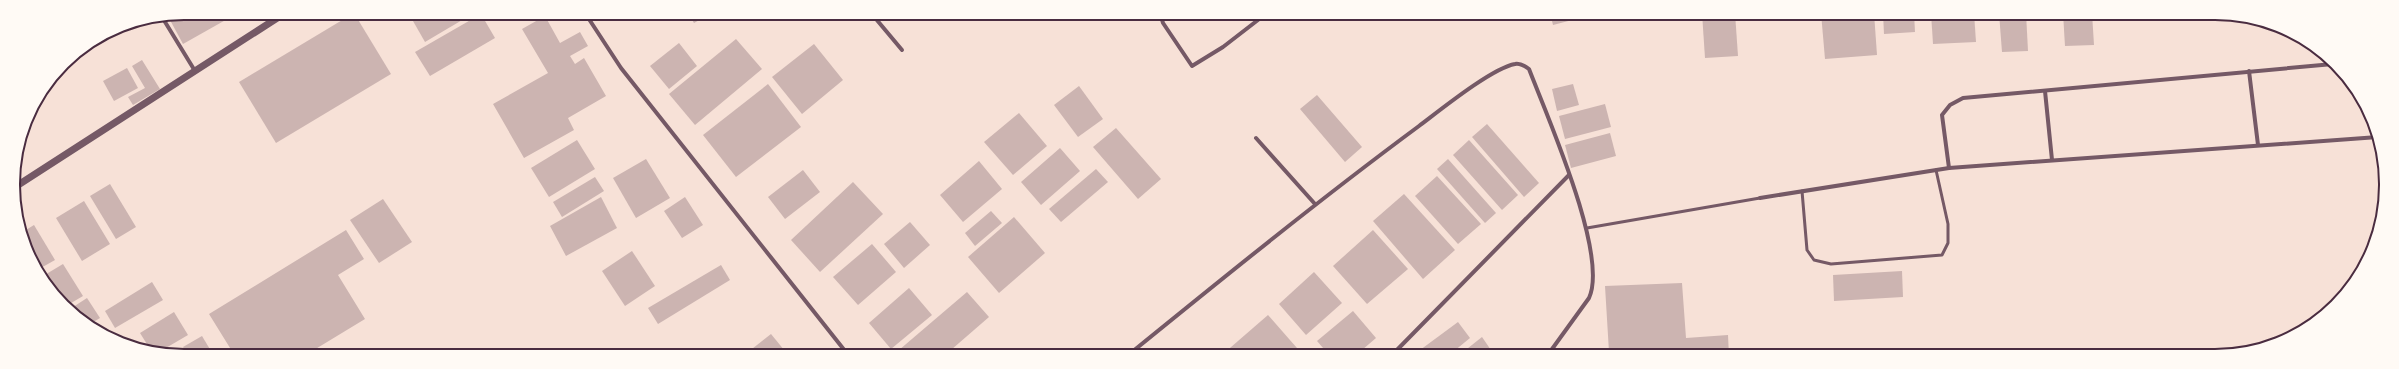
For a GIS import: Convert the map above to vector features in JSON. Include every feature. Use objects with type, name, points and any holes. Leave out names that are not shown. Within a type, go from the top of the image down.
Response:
[{"type":"street","points":[[20,184],[274,20]]},
{"type":"street","points":[[590,20],[621,68],[843,349]]},
{"type":"street","points":[[877,20],[902,50]]},
{"type":"street","points":[[1162,20],[1192,66],[1223,47],[1258,20]]},
{"type":"street","points":[[164,21],[195,71]]},
{"type":"street","points":[[1136,349],[1314,204],[1472,88],[1502,69],[1515,64],[1523,65],[1529,69],[1569,175],[1586,228],[1593,289],[1552,349]]},
{"type":"street","points":[[1949,168],[1942,115],[1950,104],[1963,98],[2327,65]]},
{"type":"street","points":[[2250,72],[2258,145]]},
{"type":"street","points":[[2045,91],[2052,160]]},
{"type":"street","points":[[1760,198],[1949,168],[2372,137]]},
{"type":"street","points":[[1256,138],[1314,204]]},
{"type":"street","points":[[1398,349],[1569,175]]},
{"type":"lane","points":[[1802,191],[1807,250],[1814,260],[1831,264],[1942,255],[1948,243],[1948,224],[1936,170]]},
{"type":"lane","points":[[1586,228],[1760,198]]},
{"type":"building","points":[[170,20],[226,20],[183,44]]},
{"type":"building","points":[[342,20],[358,20],[391,74],[276,143],[239,82]]},
{"type":"building","points":[[415,20],[462,20],[425,42],[413,21]]},
{"type":"building","points":[[471,20],[484,20],[495,38],[430,76],[415,52]]},
{"type":"building","points":[[538,20],[547,20],[560,43],[580,32],[588,46],[570,56],[575,64],[584,58],[606,96],[568,118],[574,130],[524,158],[493,104],[548,73],[522,29]]},
{"type":"building","points":[[692,20],[699,20],[694,23]]},
{"type":"building","points":[[1552,20],[1572,20],[1553,25]]},
{"type":"building","points":[[1702,20],[1735,20],[1738,56],[1705,58]]},
{"type":"building","points":[[1822,20],[1874,20],[1877,55],[1825,59]]},
{"type":"building","points":[[1883,20],[1914,20],[1915,32],[1884,34]]},
{"type":"building","points":[[1931,20],[1974,20],[1976,42],[1933,44]]},
{"type":"building","points":[[2000,20],[2026,20],[2028,51],[2002,52]]},
{"type":"building","points":[[2063,20],[2092,20],[2094,45],[2065,46]]},
{"type":"building","points":[[736,39],[762,69],[695,125],[669,94]]},
{"type":"building","points":[[679,43],[697,66],[669,89],[650,66]]},
{"type":"building","points":[[814,44],[843,80],[802,114],[772,77]]},
{"type":"building","points":[[142,60],[160,89],[133,105],[128,97],[145,88],[132,66]]},
{"type":"building","points":[[127,68],[138,88],[114,101],[103,81]]},
{"type":"building","points":[[768,84],[801,127],[736,177],[703,135]]},
{"type":"building","points":[[1573,84],[1579,105],[1557,111],[1552,89]]},
{"type":"building","points":[[1079,86],[1103,119],[1078,137],[1054,105]]},
{"type":"building","points":[[1317,95],[1362,147],[1345,162],[1300,109]]},
{"type":"building","points":[[1605,104],[1611,127],[1565,139],[1559,116]]},
{"type":"building","points":[[1019,113],[1047,146],[1013,175],[984,142]]},
{"type":"building","points":[[1487,124],[1539,183],[1524,197],[1472,137]]},
{"type":"building","points":[[1116,128],[1161,179],[1138,199],[1093,147]]},
{"type":"building","points":[[1610,133],[1616,156],[1571,168],[1565,145]]},
{"type":"building","points":[[577,140],[595,169],[549,197],[531,168]]},
{"type":"building","points":[[1469,140],[1518,195],[1502,210],[1453,155]]},
{"type":"building","points":[[1060,148],[1080,171],[1041,205],[1021,182]]},
{"type":"building","points":[[646,159],[670,198],[636,218],[613,178]]},
{"type":"building","points":[[1448,159],[1496,213],[1485,223],[1437,169]]},
{"type":"building","points":[[979,161],[1002,189],[963,222],[940,195]]},
{"type":"building","points":[[1096,169],[1108,182],[1061,222],[1049,209]]},
{"type":"building","points":[[803,170],[820,192],[785,219],[768,197]]},
{"type":"building","points":[[1437,176],[1481,224],[1458,244],[1415,196]]},
{"type":"building","points":[[595,177],[604,191],[562,217],[553,202]]},
{"type":"building","points":[[853,182],[883,214],[820,272],[791,240]]},
{"type":"building","points":[[110,184],[136,227],[116,239],[90,196]]},
{"type":"building","points":[[1404,194],[1455,250],[1423,279],[1373,221]]},
{"type":"building","points":[[601,197],[617,228],[566,256],[550,226]]},
{"type":"building","points":[[685,197],[703,225],[682,238],[664,211]]},
{"type":"building","points":[[383,199],[412,242],[379,263],[350,220]]},
{"type":"building","points":[[84,201],[110,244],[82,261],[56,218]]},
{"type":"building","points":[[991,211],[1002,223],[975,246],[965,233]]},
{"type":"building","points":[[1014,217],[1045,253],[999,293],[968,257]]},
{"type":"building","points":[[910,222],[930,245],[904,268],[884,244]]},
{"type":"building","points":[[34,225],[55,260],[42,267],[27,229]]},
{"type":"building","points":[[346,230],[364,259],[338,275],[365,319],[316,349],[231,349],[209,314]]},
{"type":"building","points":[[1373,230],[1408,269],[1367,304],[1333,266]]},
{"type":"building","points":[[872,244],[896,272],[858,305],[833,277]]},
{"type":"building","points":[[632,251],[655,286],[625,306],[602,271]]},
{"type":"building","points":[[63,264],[83,296],[71,303],[54,285],[47,274]]},
{"type":"building","points":[[721,265],[730,280],[658,324],[648,308]]},
{"type":"building","points":[[1902,271],[1903,297],[1834,301],[1833,275]]},
{"type":"building","points":[[1314,272],[1342,303],[1306,335],[1279,304]]},
{"type":"building","points":[[152,282],[163,300],[115,328],[105,311]]},
{"type":"building","points":[[1682,283],[1686,338],[1728,335],[1729,349],[1609,349],[1605,286]]},
{"type":"building","points":[[909,288],[932,315],[891,349],[869,323]]},
{"type":"building","points":[[967,292],[989,317],[952,349],[900,349]]},
{"type":"building","points":[[87,298],[100,318],[94,322],[74,306]]},
{"type":"building","points":[[1353,311],[1376,338],[1363,349],[1324,349],[1317,341]]},
{"type":"building","points":[[174,312],[188,335],[165,348],[147,345],[140,333]]},
{"type":"building","points":[[1268,315],[1298,349],[1229,349]]},
{"type":"building","points":[[1458,322],[1470,338],[1457,349],[1421,349]]},
{"type":"building","points":[[771,334],[783,349],[752,349]]},
{"type":"building","points":[[202,336],[210,349],[184,349],[183,347]]},
{"type":"building","points":[[1482,337],[1490,349],[1467,349]]}]
